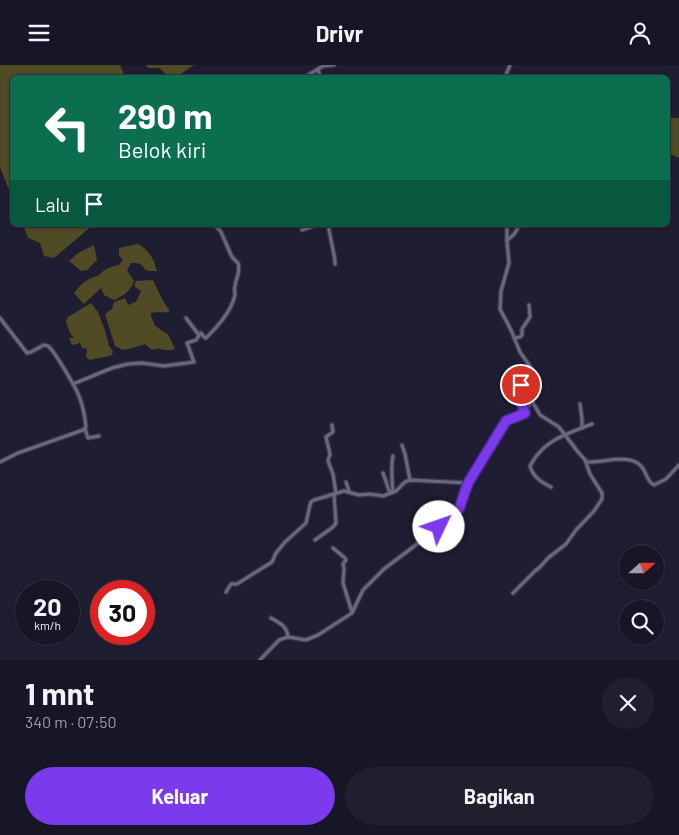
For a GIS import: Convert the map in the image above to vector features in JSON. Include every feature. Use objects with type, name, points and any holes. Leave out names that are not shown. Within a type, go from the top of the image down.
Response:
[{"type":"street","points":[[308,75],[324,66],[334,65]]},
{"type":"street","points":[[318,69],[320,75]]},
{"type":"street","points":[[186,318],[199,335],[201,333],[206,339],[225,317],[235,293],[235,286],[240,273],[238,263],[232,258],[221,232],[217,227]]},
{"type":"street","points":[[302,230],[310,227]]},
{"type":"street","points":[[328,227],[335,264]]},
{"type":"street","points":[[508,227],[506,241],[509,263],[501,291],[500,309],[520,352],[532,369],[532,400],[540,415],[557,425],[585,460],[590,473],[602,493],[602,499],[594,511],[566,544],[548,558],[513,593]]},
{"type":"street","points":[[506,241],[512,238],[518,227]]},
{"type":"street","points":[[514,338],[522,335],[522,329],[530,319],[529,305]]},
{"type":"street","points":[[0,318],[27,353],[44,345],[48,346],[62,365],[80,398],[88,438],[99,436]]},
{"type":"street","points":[[73,385],[112,368],[128,364],[142,363],[164,366],[193,362],[188,343],[196,340],[199,335]]},
{"type":"street","points":[[521,385],[522,404],[525,413]]},
{"type":"street","points":[[260,660],[279,640],[288,637],[306,640],[318,635],[352,613],[363,590],[384,569],[429,535],[459,509],[468,483],[506,421],[525,413],[532,400]]},
{"type":"street","points":[[580,404],[582,428]]},
{"type":"street","points":[[551,487],[538,479],[532,471],[530,466],[535,458],[548,444],[565,434],[592,424]]},
{"type":"street","points":[[315,540],[335,525],[336,521],[333,474],[328,461],[330,454],[326,437],[333,432],[332,425]]},
{"type":"street","points":[[0,462],[18,453],[85,429]]},
{"type":"street","points":[[402,445],[410,481]]},
{"type":"street","points":[[391,493],[393,456]]},
{"type":"street","points":[[585,460],[590,462],[617,459],[634,461],[642,467],[649,481],[654,485],[668,477],[679,465]]},
{"type":"street","points":[[383,473],[391,493]]},
{"type":"street","points":[[226,592],[231,583],[238,583],[272,562],[276,553],[287,540],[306,523],[311,502],[344,491],[359,495],[383,496],[400,488],[405,482],[410,481],[468,483]]},
{"type":"street","points":[[346,482],[350,492]]},
{"type":"street","points":[[332,548],[345,557],[346,560],[343,563],[343,582],[352,613]]},
{"type":"street","points":[[271,619],[286,628],[288,637]]},
{"type":"shaded area","points":[[0,65],[120,65],[124,75],[10,75],[10,193],[0,167]]},
{"type":"shaded area","points":[[146,65],[194,65],[179,75],[167,75],[159,68],[148,68]]},
{"type":"shaded area","points":[[670,118],[679,118],[679,158],[670,154]]},
{"type":"shaded area","points":[[24,227],[91,227],[54,258],[44,256],[40,243],[28,238]]},
{"type":"shaded area","points":[[138,244],[150,255],[157,271],[145,270],[140,264],[131,263],[127,270],[134,281],[127,292],[114,300],[104,295],[101,288],[84,304],[74,293],[79,287],[105,270],[119,265],[123,259],[119,256],[119,248]]},
{"type":"shaded area","points":[[94,245],[97,260],[87,270],[81,271],[69,261],[78,253]]},
{"type":"shaded area","points":[[153,280],[170,311],[151,313],[151,316],[155,326],[168,334],[175,349],[152,350],[145,344],[123,350],[115,346],[105,314],[112,309],[114,302],[125,298],[128,305],[136,302],[141,291],[134,286],[136,281]]},
{"type":"shaded area","points":[[91,303],[98,312],[109,346],[113,351],[112,355],[107,357],[90,360],[86,357],[87,349],[82,348],[80,343],[72,345],[69,338],[74,338],[66,322],[68,317]]},
{"type":"route","points":[[439,527],[459,509],[468,483],[506,421],[525,413],[522,404],[521,385]]}]
